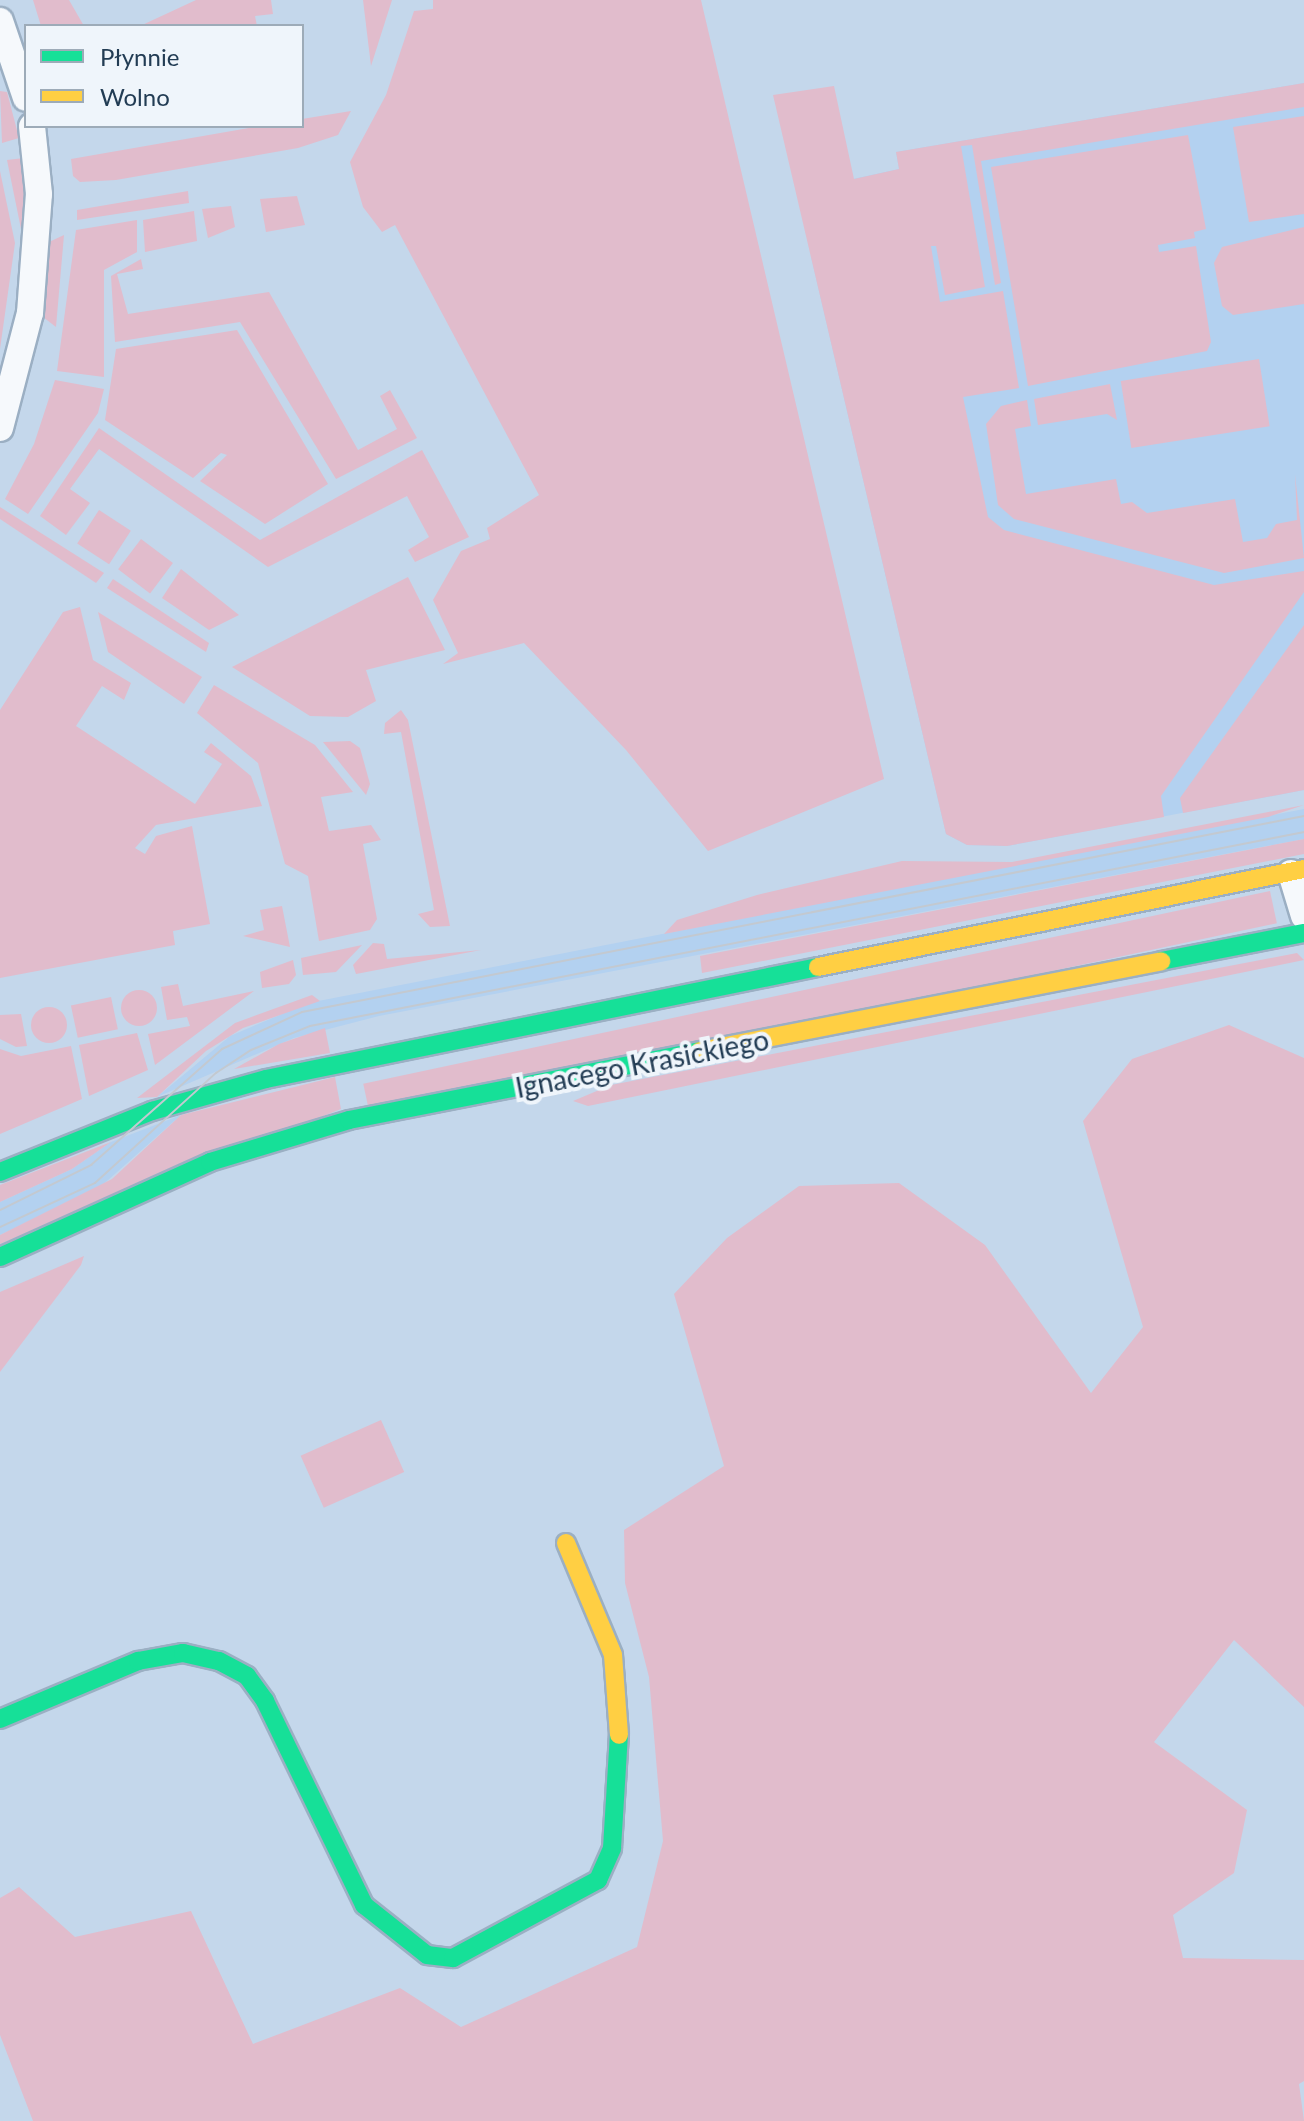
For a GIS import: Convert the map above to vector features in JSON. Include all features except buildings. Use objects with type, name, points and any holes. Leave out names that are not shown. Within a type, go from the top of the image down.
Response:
[{"type":"main road","name":"Ignacego Krasickiego","points":[[0,1172],[152,1111],[266,1079],[1298,871]]},
{"type":"main road","name":"Ignacego Krasickiego","points":[[0,1257],[210,1162],[349,1120],[1304,933]]},
{"type":"main road","points":[[1,1716],[138,1661],[183,1653],[228,1666],[247,1676],[265,1701],[364,1905],[427,1955],[453,1958],[598,1880],[612,1848],[620,1709],[613,1655],[566,1543]]},
{"type":"street","points":[[0,21],[24,92]]},
{"type":"street","points":[[0,428],[30,313],[40,157],[33,128]]},
{"type":"street","points":[[1298,871],[1304,916]]},
{"type":"shaded area","points":[[33,0],[69,0],[83,24],[40,24]]},
{"type":"shaded area","points":[[196,0],[271,0],[273,14],[255,16],[257,24],[144,24]]},
{"type":"shaded area","points":[[363,0],[392,0],[371,66]]},
{"type":"shaded area","points":[[433,0],[701,0],[884,779],[708,851],[626,750],[524,643],[443,664],[458,653],[433,600],[461,551],[490,539],[487,528],[539,495],[395,225],[382,232],[363,207],[350,162],[386,95],[414,11],[433,9]]},
{"type":"shaded area","points":[[1304,83],[1304,790],[1007,846],[967,845],[946,834],[811,257],[862,225],[853,179],[899,169],[896,152]]},
{"type":"shaded area","points":[[1304,83],[1304,107],[981,161],[1001,283],[995,285],[972,145],[961,146],[985,287],[945,295],[936,246],[931,246],[940,302],[1003,291],[1019,388],[963,397],[988,517],[1004,530],[1214,585],[1304,571],[1304,592],[1161,796],[1164,817],[1007,846],[967,845],[946,834],[773,95],[834,86],[854,179],[899,169],[896,152]]},
{"type":"shaded area","points":[[0,91],[7,92],[19,138],[2,143]]},
{"type":"shaded area","points":[[351,111],[338,135],[298,148],[116,180],[80,182],[73,176],[71,159],[249,128],[304,128],[304,119]]},
{"type":"shaded area","points":[[1304,116],[1304,214],[1249,222],[1233,127]]},
{"type":"shaded area","points":[[1188,135],[1206,229],[1194,232],[1195,238],[1158,245],[1159,252],[1196,246],[1211,342],[1207,351],[1028,386],[991,167]]},
{"type":"shaded area","points":[[24,158],[25,215],[21,229],[7,160]]},
{"type":"shaded area","points":[[0,171],[15,243],[0,349]]},
{"type":"shaded area","points":[[188,191],[189,203],[77,220],[77,210]]},
{"type":"shaded area","points":[[297,196],[305,225],[266,232],[260,199]]},
{"type":"shaded area","points":[[231,206],[235,227],[208,238],[202,209]]},
{"type":"shaded area","points":[[194,211],[197,241],[145,252],[143,220]]},
{"type":"shaded area","points":[[137,220],[137,252],[104,270],[104,377],[57,371],[76,230]]},
{"type":"shaded area","points":[[1304,227],[1304,304],[1233,315],[1222,306],[1214,263],[1222,247]]},
{"type":"shaded area","points":[[64,235],[56,327],[43,317],[49,242]]},
{"type":"shaded area","points":[[141,259],[143,269],[117,274],[128,314],[269,292],[358,450],[397,429],[380,396],[390,390],[417,438],[336,479],[240,322],[115,342],[111,276]]},
{"type":"shaded area","points":[[237,330],[328,484],[265,524],[200,481],[227,455],[221,453],[193,478],[105,420],[116,349]]},
{"type":"shaded area","points":[[1259,359],[1270,426],[1131,448],[1121,381]]},
{"type":"shaded area","points":[[55,380],[104,389],[98,413],[28,514],[5,499],[34,444]]},
{"type":"shaded area","points":[[1110,384],[1117,420],[1107,414],[1038,425],[1034,399]]},
{"type":"shaded area","points":[[1027,400],[1031,426],[1015,429],[1026,494],[1116,479],[1121,504],[1132,502],[1147,513],[1235,499],[1243,542],[1267,538],[1276,524],[1297,520],[1295,474],[1304,558],[1224,573],[1014,519],[998,505],[986,424],[1001,406]]},
{"type":"shaded area","points":[[99,428],[260,540],[422,450],[469,537],[415,562],[408,550],[429,537],[407,496],[268,567],[99,449],[70,489],[90,503],[66,535],[40,516]]},
{"type":"shaded area","points":[[0,507],[104,573],[96,583],[0,519]]},
{"type":"shaded area","points":[[99,510],[131,531],[109,564],[77,544]]},
{"type":"shaded area","points":[[141,539],[173,563],[150,593],[118,569]]},
{"type":"shaded area","points":[[181,569],[239,615],[209,630],[162,598]]},
{"type":"shaded area","points":[[408,577],[445,650],[366,670],[376,701],[348,717],[310,716],[232,667]]},
{"type":"shaded area","points":[[113,579],[209,643],[206,652],[107,588]]},
{"type":"shaded area","points":[[80,607],[93,660],[131,683],[124,700],[102,686],[76,726],[195,804],[222,764],[204,752],[211,743],[251,776],[262,806],[156,825],[135,848],[145,854],[156,836],[192,826],[210,924],[173,931],[175,945],[0,978],[0,710],[63,612]]},
{"type":"shaded area","points":[[98,612],[202,677],[184,704],[108,652]]},
{"type":"shaded area","points":[[1304,625],[1304,790],[1183,813],[1180,798]]},
{"type":"shaded area","points":[[214,685],[315,745],[353,792],[321,797],[329,831],[371,825],[381,840],[363,844],[377,919],[370,930],[319,941],[308,876],[285,864],[258,763],[197,713]]},
{"type":"shaded area","points":[[401,710],[408,720],[450,926],[430,927],[418,914],[434,910],[401,732],[384,734],[385,723]]},
{"type":"shaded area","points":[[350,741],[360,748],[370,784],[366,795],[323,742]]},
{"type":"shaded area","points":[[1304,805],[1268,817],[664,934],[677,920],[757,895],[902,861],[1012,862]]},
{"type":"shaded area","points":[[1304,809],[1304,839],[379,1016],[294,1038],[157,1097],[230,1036],[308,1003]]},
{"type":"shaded area","points":[[1304,839],[1304,854],[702,973],[700,956]]},
{"type":"shaded area","points":[[1270,891],[1277,923],[370,1116],[363,1084]]},
{"type":"shaded area","points":[[282,906],[290,947],[243,936],[264,930],[260,910]]},
{"type":"shaded area","points":[[373,943],[384,944],[387,959],[481,950],[356,974],[353,965]]},
{"type":"shaded area","points":[[362,945],[336,972],[303,975],[301,958]]},
{"type":"shaded area","points":[[1297,953],[1304,960],[588,1106],[573,1101],[611,1085]]},
{"type":"shaded area","points":[[293,960],[296,975],[289,984],[262,988],[260,972]]},
{"type":"shaded area","points":[[178,984],[183,1006],[254,991],[155,1065],[148,1034],[190,1026],[187,1017],[167,1020],[161,987]]},
{"type":"shaded area","points":[[139,990],[152,995],[157,1008],[152,1021],[139,1026],[126,1021],[121,1008],[126,995]]},
{"type":"shaded area","points":[[312,995],[320,1001],[243,1028],[206,1051],[157,1097],[137,1098],[235,1023]]},
{"type":"shaded area","points":[[111,997],[118,1029],[78,1038],[71,1006]]},
{"type":"shaded area","points":[[49,1007],[62,1012],[67,1025],[62,1038],[49,1043],[36,1038],[31,1025],[36,1012]]},
{"type":"shaded area","points":[[21,1014],[27,1046],[16,1047],[0,1039],[0,1015]]},
{"type":"shaded area","points":[[1229,1025],[1304,1058],[1304,1707],[1234,1640],[1154,1742],[1247,1810],[1234,1873],[1173,1915],[1183,1958],[1304,1960],[1304,2081],[1299,2084],[1304,2121],[33,2121],[0,2035],[0,1898],[19,1887],[75,1937],[191,1911],[253,2044],[400,1988],[461,2027],[637,1947],[663,1841],[649,1677],[625,1583],[624,1530],[724,1466],[674,1294],[727,1238],[799,1186],[899,1183],[985,1245],[1091,1393],[1143,1327],[1083,1121],[1132,1059]]},
{"type":"shaded area","points":[[325,1028],[330,1053],[234,1069],[279,1044]]},
{"type":"shaded area","points":[[137,1033],[148,1070],[89,1096],[79,1045]]},
{"type":"shaded area","points":[[71,1046],[82,1099],[0,1134],[0,1049],[21,1056]]},
{"type":"shaded area","points":[[335,1077],[341,1109],[0,1244],[0,1235],[112,1179],[181,1115]]},
{"type":"shaded area","points":[[181,1115],[98,1189],[0,1235],[0,1202],[72,1169],[111,1142]]},
{"type":"shaded area","points":[[111,1142],[72,1169],[0,1202],[0,1185]]},
{"type":"shaded area","points":[[84,1256],[81,1265],[0,1372],[0,1292]]},
{"type":"shaded area","points":[[381,1420],[404,1472],[324,1508],[301,1456]]},
{"type":"tram line","points":[[0,1210],[91,1165],[222,1049],[302,1012],[1304,816]]},
{"type":"tram line","points":[[0,1227],[95,1183],[216,1073],[251,1050],[310,1026],[1304,832]]},
{"type":"traffic: fast","points":[[1161,961],[1304,933]]},
{"type":"traffic: fast","points":[[0,1172],[152,1111],[266,1079],[818,967]]},
{"type":"traffic: fast","points":[[0,1257],[210,1162],[349,1120],[700,1051]]},
{"type":"traffic: fast","points":[[0,1719],[138,1661],[183,1653],[219,1661],[247,1676],[265,1701],[364,1905],[427,1955],[453,1958],[598,1880],[612,1848],[619,1735]]},
{"type":"traffic: slow","points":[[818,967],[1304,869]]},
{"type":"traffic: slow","points":[[700,1051],[1161,961]]},
{"type":"traffic: slow","points":[[566,1543],[613,1655],[619,1735]]}]
